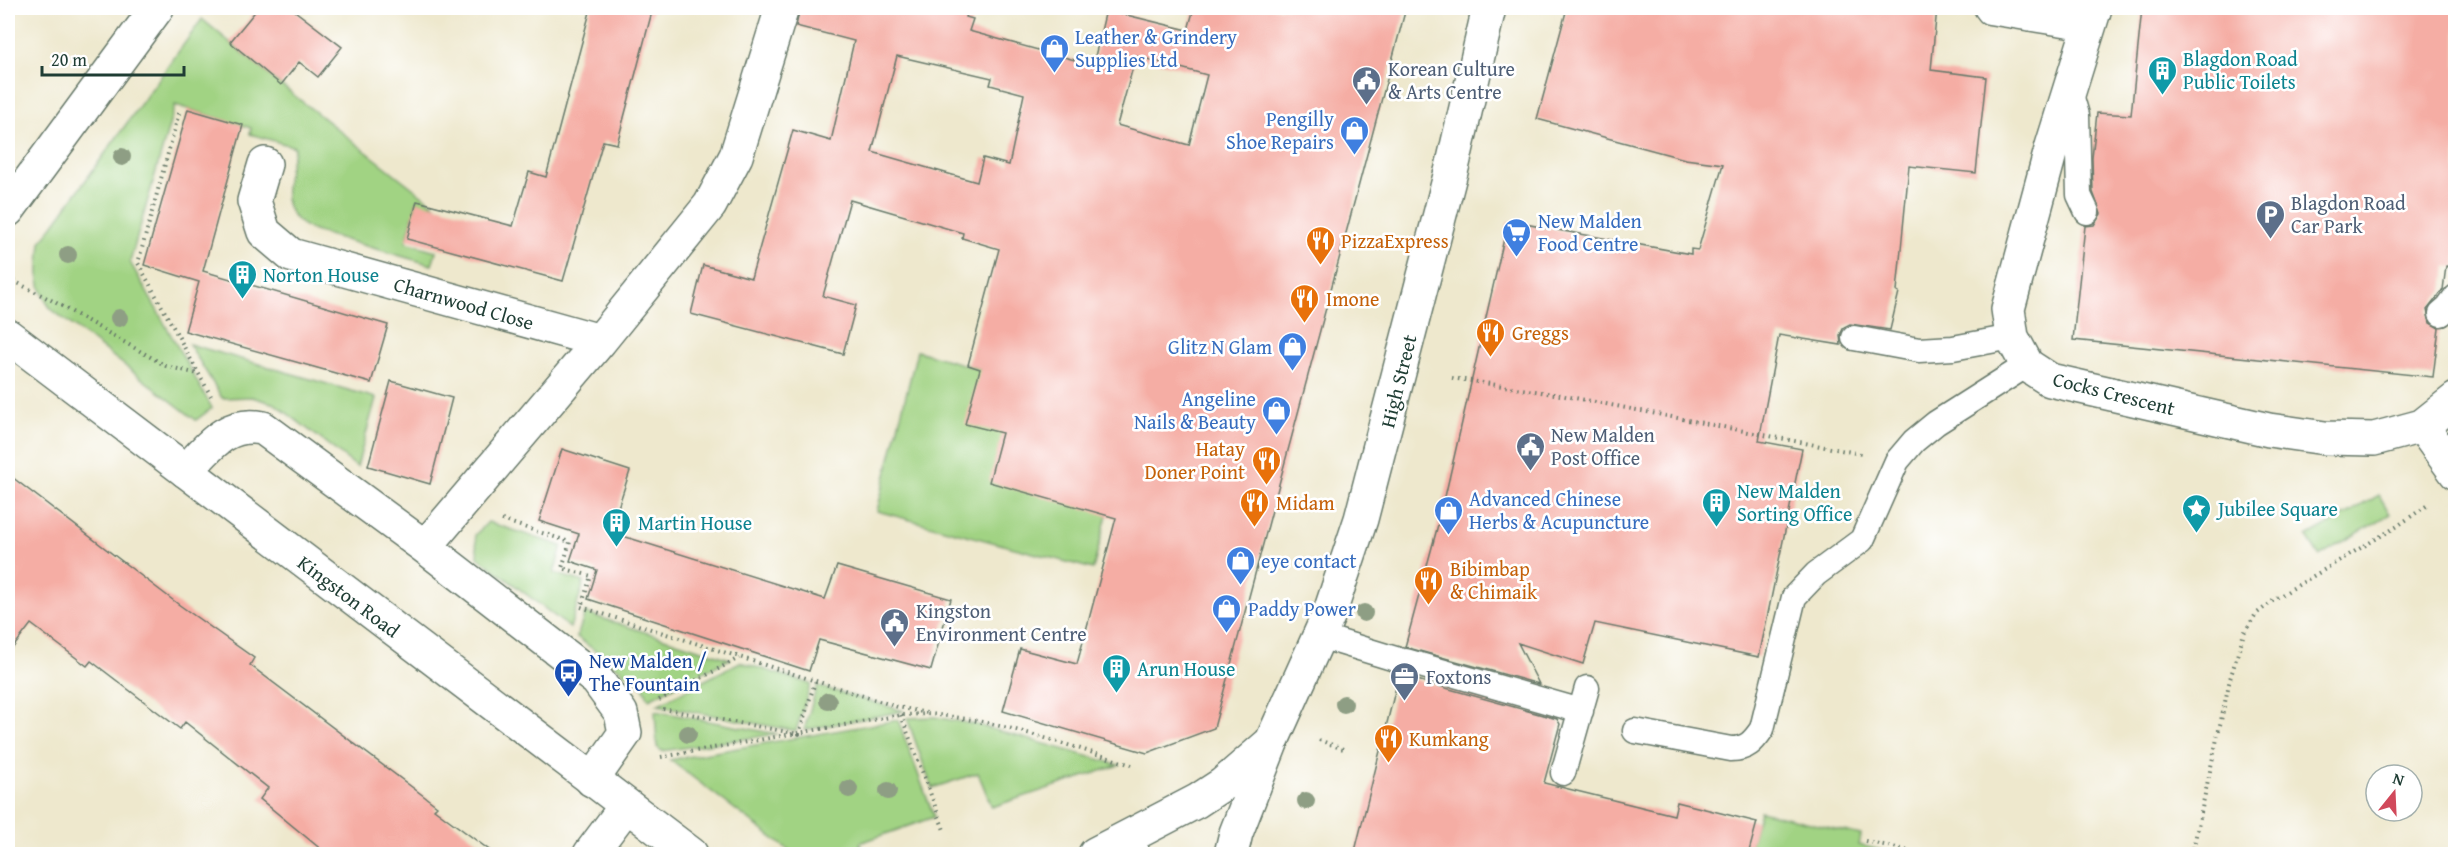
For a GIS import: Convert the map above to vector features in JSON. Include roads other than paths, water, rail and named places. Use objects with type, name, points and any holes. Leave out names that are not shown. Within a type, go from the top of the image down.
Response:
[{"type":"street","points":[[8,210],[157,8]]},
{"type":"street","points":[[425,547],[600,341],[710,205],[736,156],[782,8]]},
{"type":"street","name":"High Street","points":[[1231,855],[1236,833],[1271,743],[1320,636],[1361,519],[1453,164],[1489,8]]},
{"type":"street","points":[[2020,351],[2008,309],[2052,146],[2092,18]]},
{"type":"street","name":"Charnwood Close","points":[[265,164],[254,201],[264,232],[291,255],[600,341]]},
{"type":"street","name":"Kingston Road","points":[[8,336],[691,855]]},
{"type":"street","name":"Cocks Crescent","points":[[2020,351],[2050,380],[2280,432],[2325,438],[2374,439],[2422,426],[2456,399]]},
{"type":"street","points":[[186,471],[215,442],[233,429],[249,425],[262,428],[425,547],[597,680],[621,713],[625,733],[592,780]]},
{"type":"street","points":[[2422,426],[2456,473]]},
{"type":"street","name":"High Street","points":[[1095,855],[1197,801],[1224,784],[1271,743]]},
{"type":"street","points":[[590,855],[626,806]]},
{"type":"street","points":[[1117,855],[1132,855]]},
{"type":"lane","points":[[1986,8],[1989,12],[2092,18]]},
{"type":"lane","points":[[2070,91],[2077,116],[2079,195],[2087,212]]},
{"type":"lane","points":[[1854,338],[1919,350],[1953,348],[2020,351]]},
{"type":"lane","points":[[1635,731],[1731,749],[1743,749],[1754,741],[1762,729],[1794,597],[1816,574],[1862,540],[1897,461],[1914,441],[2020,351]]},
{"type":"lane","points":[[1320,636],[1581,711]]},
{"type":"lane","points":[[1563,773],[1587,688]]},
{"type":"place","name":"Leather & Grindery Supplies Ltd","points":[[1054,74]]},
{"type":"place","name":"Blagdon Road Public Toilets","points":[[2162,96]]},
{"type":"place","name":"Korean Culture & Arts Centre","points":[[1367,106]]},
{"type":"place","name":"Pengilly Shoe Repairs","points":[[1355,156]]},
{"type":"place","name":"Blagdon Road Car Park","points":[[2270,240]]},
{"type":"place","name":"New Malden Food Centre","points":[[1517,258]]},
{"type":"place","name":"PizzaExpress","points":[[1320,266]]},
{"type":"place","name":"Norton House","points":[[242,300]]},
{"type":"place","name":"Imone","points":[[1305,324]]},
{"type":"place","name":"Greggs","points":[[1491,358]]},
{"type":"place","name":"Glitz N Glam","points":[[1293,372]]},
{"type":"place","name":"Angeline Nails & Beauty","points":[[1277,436]]},
{"type":"place","name":"New Malden Post Office","points":[[1530,472]]},
{"type":"place","name":"Hatay Doner Point","points":[[1266,486]]},
{"type":"place","name":"Midam","points":[[1255,528]]},
{"type":"place","name":"New Malden Sorting Office","points":[[1716,528]]},
{"type":"place","name":"Jubilee Square","points":[[2197,534]]},
{"type":"place","name":"Advanced Chinese Herbs & Acupuncture","points":[[1448,536]]},
{"type":"place","name":"Martin House","points":[[617,548]]},
{"type":"place","name":"eye contact","points":[[1240,586]]},
{"type":"place","name":"Bibimbap & Chimaik","points":[[1429,606]]},
{"type":"place","name":"Paddy Power","points":[[1227,634]]},
{"type":"place","name":"Kingston Environment Centre","points":[[895,648]]},
{"type":"place","name":"Arun House","points":[[1116,694]]},
{"type":"place","name":"New Malden / The Fountain","points":[[568,698]]},
{"type":"place","name":"Foxtons","points":[[1405,702]]},
{"type":"place","name":"Kumkang","points":[[1388,764]]}]
